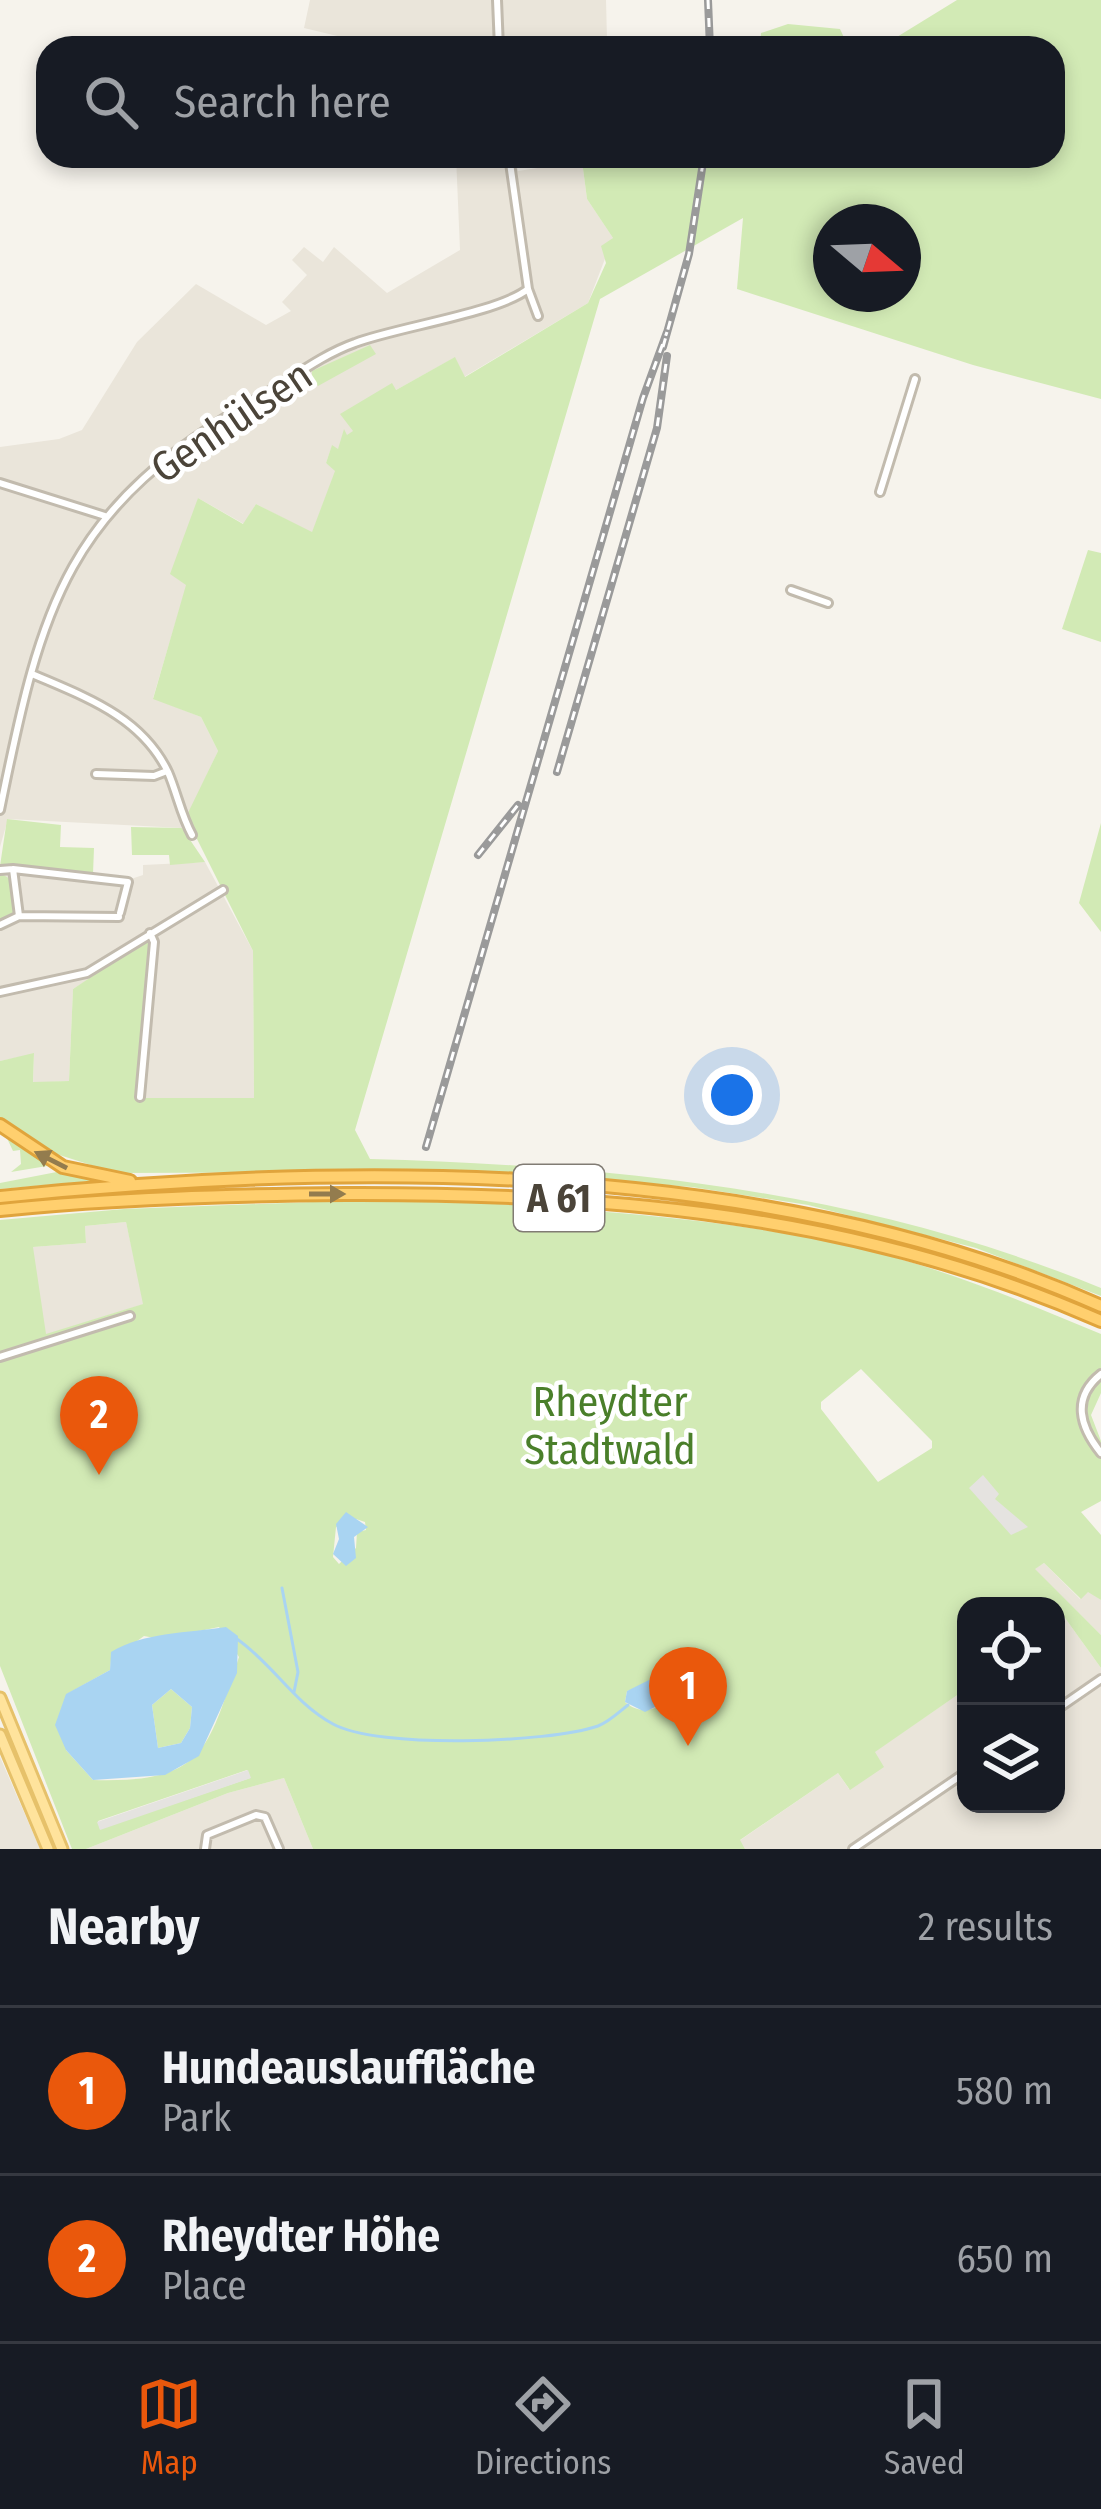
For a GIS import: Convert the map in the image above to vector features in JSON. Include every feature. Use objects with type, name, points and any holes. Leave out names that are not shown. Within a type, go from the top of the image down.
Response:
[{"type":"highway","points":[[0,1125],[36,1153],[90,1176],[193,1184]]},
{"type":"highway","name":"A 61","points":[[0,1197],[193,1184],[460,1181],[738,1202],[946,1249],[1101,1306]]},
{"type":"highway","name":"A 61","points":[[0,1210],[174,1198],[364,1194],[551,1198],[678,1207],[795,1224],[904,1250],[1101,1321]]},
{"type":"main road","points":[[0,1698],[62,1849]]},
{"type":"main road","points":[[0,1735],[48,1849]]},
{"type":"main road","points":[[18,1778],[34,1781]]},
{"type":"street","points":[[496,0],[498,36]]},
{"type":"street","points":[[511,168],[529,289],[538,316]]},
{"type":"street","name":"Genhülsen","points":[[0,810],[56,590],[105,516],[194,436],[336,350],[529,289]]},
{"type":"street","points":[[880,492],[915,380]]},
{"type":"street","points":[[0,484],[105,516]]},
{"type":"street","points":[[791,590],[828,603]]},
{"type":"street","points":[[32,674],[107,706],[145,739],[167,771],[192,835]]},
{"type":"street","points":[[96,774],[154,776],[167,771]]},
{"type":"street","points":[[13,868],[20,916]]},
{"type":"street","points":[[0,869],[128,883],[120,915],[20,916],[0,926]]},
{"type":"street","points":[[0,992],[87,973],[223,890]]},
{"type":"street","points":[[140,1097],[154,942],[150,933]]},
{"type":"street","points":[[0,1357],[130,1316]]},
{"type":"street","points":[[1101,1374],[1089,1385],[1081,1408],[1086,1433],[1101,1453]]},
{"type":"street","points":[[1063,1705],[1101,1679]]},
{"type":"street","points":[[854,1849],[957,1778]]},
{"type":"street","points":[[206,1849],[207,1835],[256,1815],[266,1817],[279,1849]]},
{"type":"shaded area","points":[[310,0],[606,0],[607,36],[337,36],[304,28]]},
{"type":"shaded area","points":[[457,168],[583,168],[587,199],[613,238],[588,303],[464,377],[454,358],[396,390],[337,450],[332,446],[326,463],[336,470],[312,533],[256,504],[244,524],[198,498],[187,584],[153,698],[201,717],[218,751],[182,828],[8,819],[0,847],[0,447],[59,439],[82,430],[137,342],[196,284],[266,325],[291,311],[282,302],[307,275],[292,260],[304,247],[323,262],[334,247],[387,293],[460,250]]},
{"type":"shaded area","points":[[205,862],[253,951],[254,1099],[140,1099],[101,972],[73,989],[69,1081],[33,1083],[34,1054],[0,1061],[0,866],[131,879],[143,875],[143,865]]},
{"type":"shaded area","points":[[126,1222],[144,1304],[45,1335],[32,1247],[86,1243],[85,1226]]},
{"type":"shaded area","points":[[983,1475],[999,1494],[995,1499],[1028,1527],[1011,1535],[969,1488]]},
{"type":"shaded area","points":[[1044,1563],[1080,1599],[1088,1591],[1101,1600],[1101,1635],[1065,1597],[1034,1569]]},
{"type":"shaded area","points":[[1065,1618],[1101,1668],[1101,1849],[745,1849],[739,1841],[838,1773],[849,1789],[874,1752],[957,1695],[957,1813],[1065,1813]]},
{"type":"shaded area","points":[[0,1757],[40,1849],[0,1849]]},
{"type":"shaded area","points":[[248,1770],[251,1778],[100,1830],[97,1822]]},
{"type":"shaded area","points":[[284,1778],[313,1849],[86,1849],[228,1793]]},
{"type":"green space","points":[[957,0],[1101,0],[1101,399],[973,365],[737,289],[743,218],[600,299],[355,1130],[370,1159],[650,1177],[832,1206],[1012,1255],[1101,1288],[1101,1296],[976,1248],[808,1205],[692,1187],[489,1172],[116,1173],[50,1152],[0,1117],[0,1061],[34,1053],[33,1082],[69,1081],[73,989],[147,940],[153,944],[140,1098],[254,1098],[253,951],[186,817],[218,751],[201,717],[153,699],[186,585],[170,574],[198,498],[243,524],[256,504],[312,532],[335,471],[326,463],[332,445],[338,449],[344,429],[347,435],[353,431],[340,414],[392,383],[396,390],[455,357],[465,377],[588,303],[606,263],[601,246],[613,238],[587,199],[583,168],[1065,168],[1065,36],[898,36]]},
{"type":"green space","points":[[788,24],[840,29],[843,36],[761,36]]},
{"type":"green space","points":[[370,345],[376,354],[318,386],[312,377],[312,371]]},
{"type":"green space","points":[[1088,550],[1101,553],[1101,642],[1062,629]]},
{"type":"green space","points":[[7,819],[61,825],[60,847],[94,848],[93,874],[0,866]]},
{"type":"green space","points":[[1101,823],[1101,932],[1079,903]]},
{"type":"green space","points":[[131,827],[182,828],[205,862],[170,865],[169,855],[132,855]]},
{"type":"green space","points":[[0,873],[12,880],[15,913],[0,921]]},
{"type":"green space","points":[[5,1134],[53,1165],[11,1172],[21,1164],[20,1150],[13,1151]]},
{"type":"green space","points":[[67,1170],[103,1180],[0,1189],[0,1183]]},
{"type":"green space","name":"Rheydter Stadtwald","points":[[418,1198],[728,1225],[831,1242],[935,1270],[1101,1334],[1101,1393],[1091,1415],[1101,1441],[1101,1501],[1081,1512],[1101,1535],[1101,1600],[1088,1592],[1081,1599],[1044,1563],[1035,1569],[1063,1597],[957,1597],[957,1695],[875,1752],[884,1767],[850,1790],[838,1773],[740,1840],[745,1849],[313,1849],[284,1778],[228,1793],[86,1849],[72,1849],[0,1666],[0,1220],[124,1209]],"holes":[[[126,1222],[143,1304],[46,1334],[33,1247],[86,1243],[85,1226]],[[861,1369],[932,1441],[932,1448],[878,1482],[821,1409],[821,1402]],[[356,1519],[365,1522],[366,1530],[357,1532],[356,1548],[339,1564],[333,1557],[336,1527]],[[219,1627],[239,1657],[218,1717],[196,1755],[180,1767],[158,1775],[93,1780],[66,1750],[67,1694],[110,1670],[111,1660],[144,1636],[160,1639]],[[648,1685],[677,1696],[644,1710],[625,1702],[627,1691]],[[247,1770],[250,1778],[100,1829],[98,1821]]]},
{"type":"green space","name":"Rheydter Stadtwald","points":[[1065,1599],[1101,1635],[1101,1668],[1065,1618]]},
{"type":"green space","points":[[171,1689],[192,1707],[190,1728],[181,1743],[158,1748],[152,1705]]},
{"type":"water","points":[[346,1512],[368,1527],[354,1537],[356,1558],[346,1566],[333,1554],[339,1539],[336,1524]]},
{"type":"water","points":[[226,1627],[238,1636],[237,1673],[199,1756],[165,1775],[93,1780],[66,1750],[55,1725],[66,1694],[110,1670],[111,1652],[124,1645]],"holes":[[[171,1689],[192,1707],[190,1728],[181,1743],[158,1748],[152,1705]]]},
{"type":"water","points":[[665,1672],[680,1678],[677,1696],[645,1712],[625,1702],[627,1691]]},
{"type":"waterway","points":[[282,1588],[298,1672],[294,1692]]},
{"type":"waterway","points":[[237,1639],[319,1715],[355,1732],[464,1741],[542,1736],[598,1726],[628,1705]]},
{"type":"railway","points":[[708,0],[710,36]]},
{"type":"railway","points":[[663,347],[689,254],[702,168]]},
{"type":"railway","points":[[426,1147],[643,398],[667,332]]},
{"type":"railway","points":[[557,772],[657,428],[667,356]]},
{"type":"railway","points":[[478,855],[518,805]]},
{"type":"place","name":"Rheydter Höhe","points":[[99,1475]]},
{"type":"place","name":"Hundeauslauffläche","points":[[688,1746]]}]
